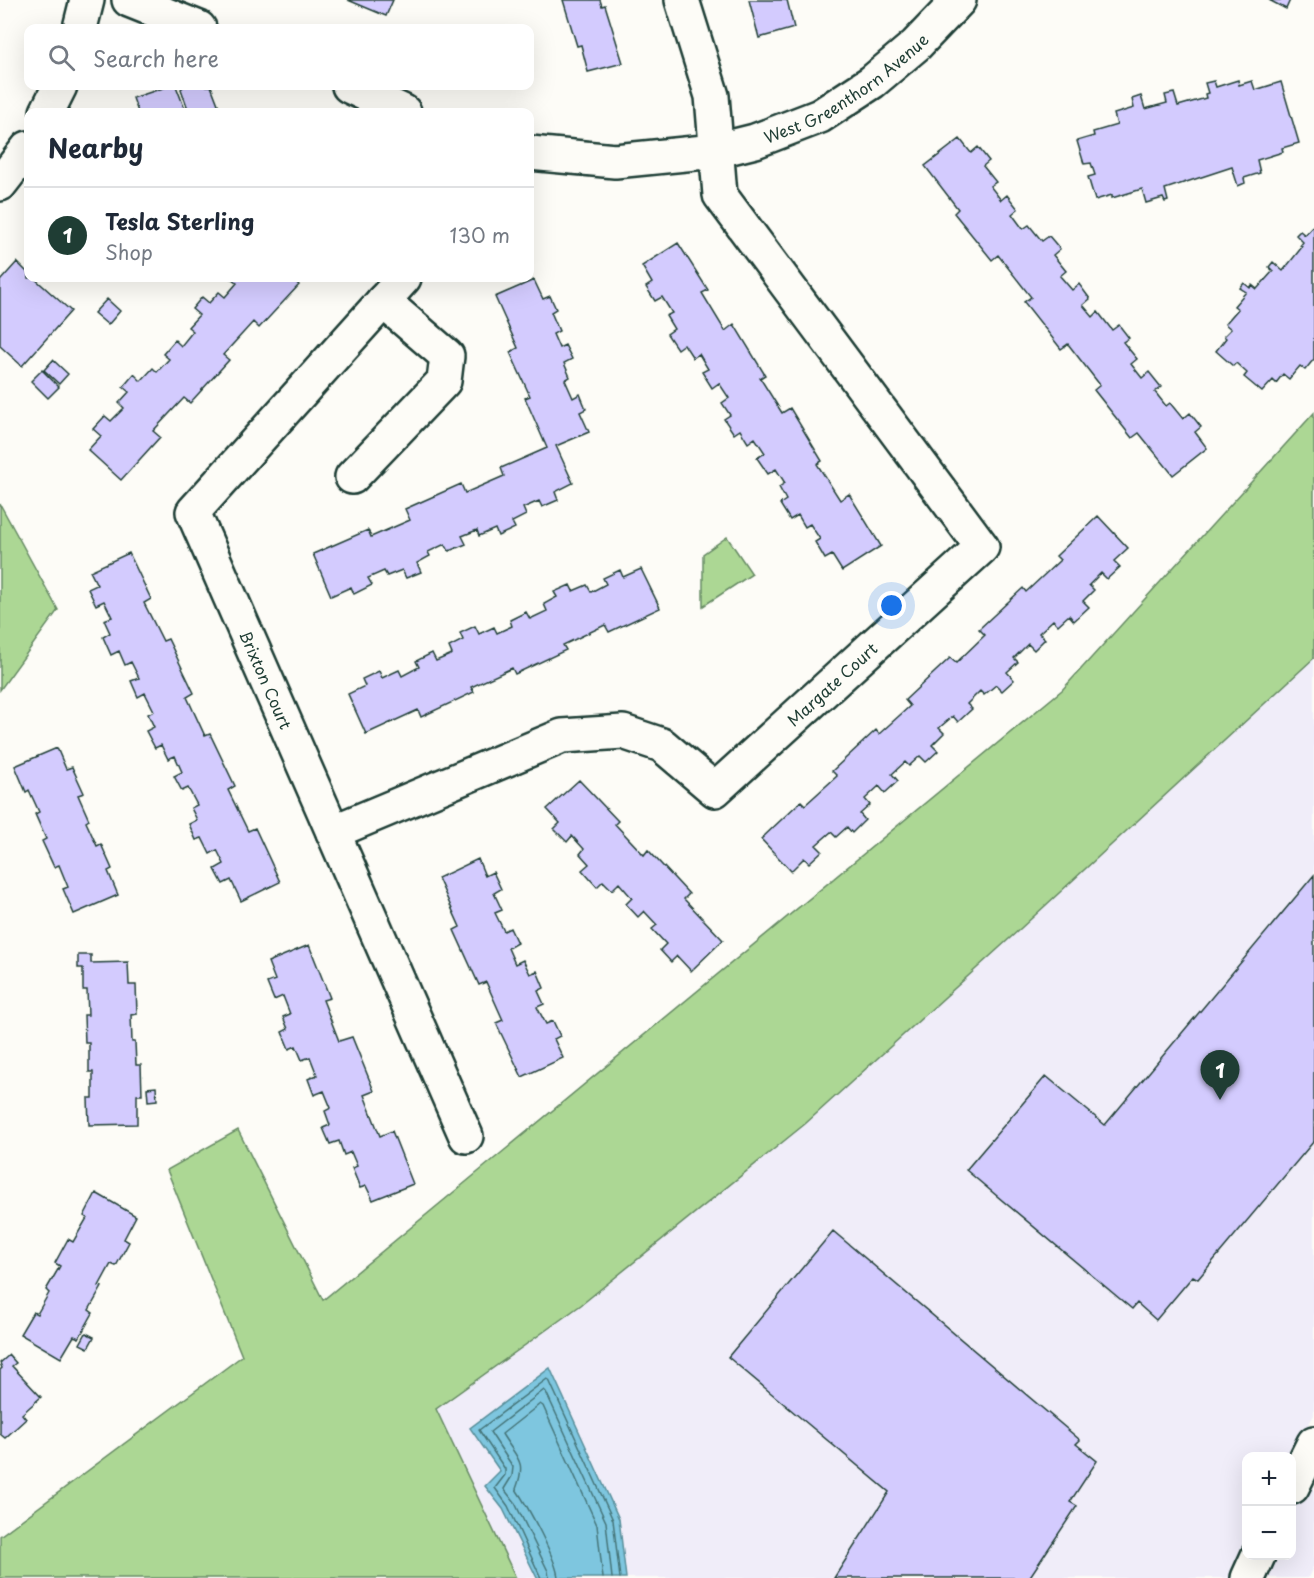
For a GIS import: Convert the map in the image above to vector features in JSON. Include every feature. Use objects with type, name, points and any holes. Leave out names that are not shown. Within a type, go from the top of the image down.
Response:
[{"type":"street","points":[[81,24],[87,0]]},
{"type":"street","points":[[129,0],[190,24]]},
{"type":"street","points":[[682,0],[712,96],[715,151]]},
{"type":"street","name":"West Greenthorn Avenue","points":[[534,153],[615,162],[715,151],[755,141],[820,116],[872,82],[916,45],[959,0]]},
{"type":"street","points":[[49,108],[58,90]]},
{"type":"street","points":[[357,90],[396,108]]},
{"type":"street","name":"Margate Court","points":[[333,832],[562,736],[623,732],[662,745],[715,790],[982,547],[720,195],[715,151]]},
{"type":"street","points":[[0,184],[24,153]]},
{"type":"street","points":[[352,477],[444,381],[447,356],[394,289]]},
{"type":"street","name":"Brixton Court","points":[[394,289],[193,512],[466,1136]]},
{"type":"street","points":[[1296,1479],[1314,1443]]},
{"type":"street","points":[[1248,1578],[1256,1560]]},
{"type":"shaded area","points":[[1314,658],[1314,1415],[1292,1452],[1242,1452],[1242,1560],[1245,1560],[1240,1578],[516,1578],[436,1409],[581,1305],[805,1124]]},
{"type":"shaded area","points":[[1314,1443],[1314,1565],[1308,1578],[1248,1578],[1256,1560],[1296,1560],[1296,1479]]},
{"type":"green space","points":[[1314,413],[1314,658],[805,1124],[581,1305],[436,1409],[516,1578],[0,1578],[0,1536],[242,1356],[167,1170],[238,1130],[323,1300],[1062,690]]},
{"type":"green space","points":[[0,504],[58,610],[0,690]]},
{"type":"green space","points":[[727,537],[752,574],[703,606],[703,554]]},
{"type":"water","points":[[550,1368],[619,1519],[626,1578],[537,1578],[503,1509],[485,1486],[500,1471],[470,1428]]},
{"type":"building","points":[[348,0],[393,0],[386,16]]},
{"type":"building","points":[[563,0],[600,0],[602,6],[605,5],[623,63],[588,72],[581,45],[577,46]]},
{"type":"building","points":[[749,0],[787,0],[794,28],[759,38]]},
{"type":"building","points":[[1269,0],[1290,0],[1286,9]]},
{"type":"building","points":[[1238,80],[1239,85],[1252,81],[1255,90],[1281,82],[1299,143],[1282,148],[1283,152],[1257,160],[1260,173],[1244,178],[1245,183],[1238,186],[1232,167],[1165,189],[1168,201],[1165,202],[1163,198],[1146,203],[1142,189],[1112,198],[1112,195],[1095,200],[1088,177],[1095,175],[1091,163],[1084,164],[1077,141],[1094,136],[1093,132],[1117,125],[1114,114],[1134,108],[1132,99],[1141,96],[1145,109],[1167,103],[1165,95],[1174,93],[1178,106],[1206,98],[1205,94],[1208,93],[1205,83],[1214,81],[1216,87]]},
{"type":"building","points":[[157,90],[178,90],[184,108],[137,108],[133,98]]},
{"type":"building","points":[[181,90],[213,90],[219,108],[188,108]]},
{"type":"building","points":[[960,139],[971,153],[978,147],[989,161],[983,166],[996,182],[990,186],[1001,200],[1007,195],[1018,209],[1012,214],[1023,229],[1029,225],[1042,241],[1049,236],[1060,249],[1053,255],[1066,271],[1060,276],[1072,290],[1079,284],[1090,299],[1083,305],[1093,317],[1098,312],[1112,330],[1119,325],[1129,338],[1123,342],[1137,359],[1131,364],[1142,378],[1149,372],[1161,387],[1155,392],[1166,406],[1170,403],[1183,419],[1190,413],[1201,427],[1195,432],[1207,448],[1173,475],[1139,433],[1132,438],[1094,390],[1100,385],[1068,344],[1061,349],[1024,302],[1031,297],[998,255],[992,260],[954,213],[958,209],[925,166]]},
{"type":"building","points":[[1314,225],[1314,359],[1305,370],[1300,366],[1289,379],[1283,374],[1276,383],[1273,380],[1262,392],[1244,377],[1247,373],[1236,363],[1233,366],[1216,351],[1226,338],[1224,336],[1231,329],[1225,324],[1238,309],[1234,306],[1246,292],[1240,288],[1244,283],[1250,288],[1252,285],[1257,289],[1273,271],[1269,267],[1273,262],[1283,271],[1302,247],[1300,246],[1303,242],[1296,235],[1300,231],[1305,235]]},
{"type":"building","points":[[678,243],[708,290],[702,293],[725,331],[734,324],[765,375],[760,378],[782,413],[790,408],[822,461],[817,464],[840,500],[849,494],[881,546],[842,571],[832,555],[825,559],[815,542],[820,539],[810,524],[805,527],[798,515],[790,520],[780,504],[786,500],[779,487],[785,483],[776,469],[768,474],[757,458],[765,453],[755,438],[748,443],[740,430],[734,434],[724,419],[730,415],[722,403],[729,398],[719,383],[712,388],[702,372],[708,369],[699,354],[693,358],[684,344],[677,349],[667,334],[674,329],[666,316],[672,313],[662,297],[655,301],[646,287],[652,283],[642,266]]},
{"type":"building","points":[[17,262],[24,269],[24,282],[38,282],[71,311],[22,366],[0,346],[0,281]]},
{"type":"building","points":[[534,280],[543,299],[550,296],[556,309],[551,312],[559,331],[553,334],[559,348],[565,345],[572,359],[564,363],[570,377],[565,380],[573,398],[580,394],[586,409],[580,412],[589,432],[556,446],[573,483],[555,492],[558,500],[542,507],[539,501],[523,508],[526,515],[512,522],[515,528],[498,536],[495,529],[479,536],[477,530],[462,536],[466,544],[449,551],[445,544],[428,552],[430,556],[417,563],[421,572],[406,578],[402,570],[387,576],[384,571],[368,578],[372,585],[354,594],[351,587],[331,596],[313,554],[368,530],[371,537],[410,520],[405,509],[461,484],[465,493],[504,476],[501,468],[547,448],[525,398],[530,396],[510,352],[518,348],[495,297],[534,282]]},
{"type":"building","points":[[296,282],[299,285],[259,328],[253,322],[223,355],[229,360],[190,403],[184,398],[153,431],[160,437],[121,480],[88,450],[101,436],[93,429],[105,416],[111,421],[124,408],[119,403],[129,392],[123,387],[134,374],[141,381],[153,368],[157,372],[169,359],[163,354],[175,340],[181,346],[193,331],[188,327],[199,315],[192,309],[202,297],[209,303],[219,292],[225,297],[237,283]]},
{"type":"building","points":[[107,299],[120,311],[108,325],[94,313]]},
{"type":"building","points":[[53,360],[68,374],[59,384],[44,370]]},
{"type":"building","points":[[42,370],[59,387],[48,398],[31,381]]},
{"type":"building","points":[[1098,516],[1128,548],[1114,561],[1120,567],[1107,579],[1101,573],[1089,585],[1094,590],[1083,601],[1089,607],[1074,621],[1069,615],[1058,625],[1053,620],[1039,633],[1045,639],[1034,650],[1028,644],[1014,658],[1018,662],[1007,672],[1014,680],[1002,691],[996,685],[984,695],[980,691],[967,704],[972,709],[958,722],[953,716],[939,728],[944,733],[932,745],[938,751],[926,762],[920,756],[909,766],[905,762],[892,774],[898,781],[885,793],[879,786],[865,799],[870,805],[860,814],[865,820],[852,833],[847,827],[836,837],[831,832],[816,845],[822,851],[809,863],[804,858],[791,871],[761,839],[801,801],[805,805],[837,776],[832,771],[876,730],[879,734],[910,706],[905,700],[950,658],[956,663],[985,635],[979,629],[1023,588],[1026,592],[1060,560],[1056,556]]},
{"type":"building","points":[[129,553],[151,599],[144,603],[163,641],[168,639],[194,693],[187,697],[205,736],[210,734],[235,786],[228,790],[248,831],[255,828],[280,882],[241,901],[231,880],[223,884],[215,869],[224,864],[217,850],[210,854],[202,838],[196,840],[189,824],[197,820],[191,808],[197,805],[188,788],[182,791],[174,776],[182,772],[175,756],[168,759],[161,745],[155,748],[146,731],[154,727],[148,714],[154,711],[145,693],[138,697],[131,681],[139,678],[131,662],[125,665],[119,651],[111,655],[103,637],[110,633],[104,620],[112,617],[104,601],[96,605],[88,589],[97,585],[90,571]]},
{"type":"building","points":[[641,569],[660,608],[609,632],[605,625],[563,645],[566,650],[515,674],[512,668],[471,687],[474,692],[421,717],[418,710],[366,734],[348,694],[365,686],[362,679],[379,671],[382,678],[399,670],[402,676],[419,667],[416,661],[432,653],[436,661],[452,654],[449,647],[463,640],[460,633],[475,626],[479,634],[494,627],[497,633],[512,626],[510,620],[526,612],[530,619],[547,611],[544,604],[557,597],[554,592],[570,585],[573,591],[587,585],[591,592],[606,584],[603,578],[620,570],[623,577]]},
{"type":"building","points":[[57,748],[66,769],[72,767],[84,793],[78,795],[89,820],[86,822],[97,846],[101,844],[112,869],[108,871],[118,895],[74,914],[63,889],[68,887],[59,865],[54,867],[42,841],[46,839],[35,814],[39,812],[29,790],[26,792],[15,766]]},
{"type":"building","points":[[579,780],[618,821],[615,824],[644,855],[648,850],[689,894],[684,899],[723,940],[691,971],[677,956],[671,962],[660,950],[666,944],[652,929],[657,925],[644,911],[638,917],[626,904],[632,898],[619,883],[612,890],[603,881],[597,887],[582,870],[589,864],[580,854],[584,849],[572,836],[567,842],[554,829],[560,823],[547,809]]},
{"type":"building","points":[[478,859],[485,876],[493,872],[501,889],[494,893],[502,910],[495,913],[504,931],[510,928],[517,943],[508,948],[515,964],[523,960],[530,974],[537,971],[544,988],[538,991],[544,1004],[537,1007],[546,1024],[553,1021],[560,1036],[554,1039],[563,1058],[522,1077],[496,1023],[503,1020],[486,982],[479,985],[454,930],[460,927],[438,878]]},
{"type":"building","points":[[1314,875],[1314,1141],[1198,1279],[1193,1276],[1156,1320],[1137,1303],[1132,1309],[966,1170],[1046,1076],[1105,1125]]},
{"type":"building","points":[[309,945],[330,998],[323,1000],[339,1041],[352,1037],[374,1091],[364,1095],[380,1136],[392,1131],[413,1184],[373,1200],[366,1186],[360,1188],[352,1168],[357,1166],[351,1152],[344,1155],[339,1141],[330,1144],[323,1128],[330,1125],[325,1111],[331,1108],[324,1091],[314,1095],[308,1079],[317,1075],[310,1057],[302,1060],[296,1046],[289,1049],[282,1032],[288,1029],[283,1017],[290,1014],[283,996],[274,1000],[267,983],[275,980],[268,962]]},
{"type":"building","points":[[78,955],[91,955],[91,963],[128,962],[129,985],[136,985],[137,1014],[131,1015],[132,1042],[135,1042],[136,1065],[141,1065],[142,1095],[137,1095],[137,1124],[89,1125],[88,1098],[93,1098],[93,1072],[89,1072],[89,1043],[85,1043],[84,1015],[88,1015],[87,990],[83,990],[83,968],[78,968]]},
{"type":"building","points":[[156,1087],[157,1100],[148,1101],[147,1088]]},
{"type":"building","points":[[96,1193],[136,1216],[124,1239],[129,1242],[116,1266],[111,1264],[99,1286],[102,1287],[89,1310],[93,1313],[79,1338],[74,1336],[61,1358],[20,1334],[33,1312],[37,1314],[49,1293],[46,1290],[60,1266],[55,1263],[68,1239],[73,1242],[87,1218],[84,1216]]},
{"type":"building","points":[[833,1231],[1080,1440],[1076,1444],[1097,1461],[1070,1502],[1077,1506],[1029,1578],[834,1578],[889,1492],[728,1357]]},
{"type":"building","points":[[86,1333],[94,1337],[88,1348],[80,1344]]},
{"type":"building","points":[[9,1355],[16,1363],[12,1366],[41,1397],[22,1414],[26,1419],[5,1438],[0,1434],[0,1370],[2,1368],[0,1363]]},
{"type":"place","name":"Tesla Sterling","points":[[1220,1100]]}]
